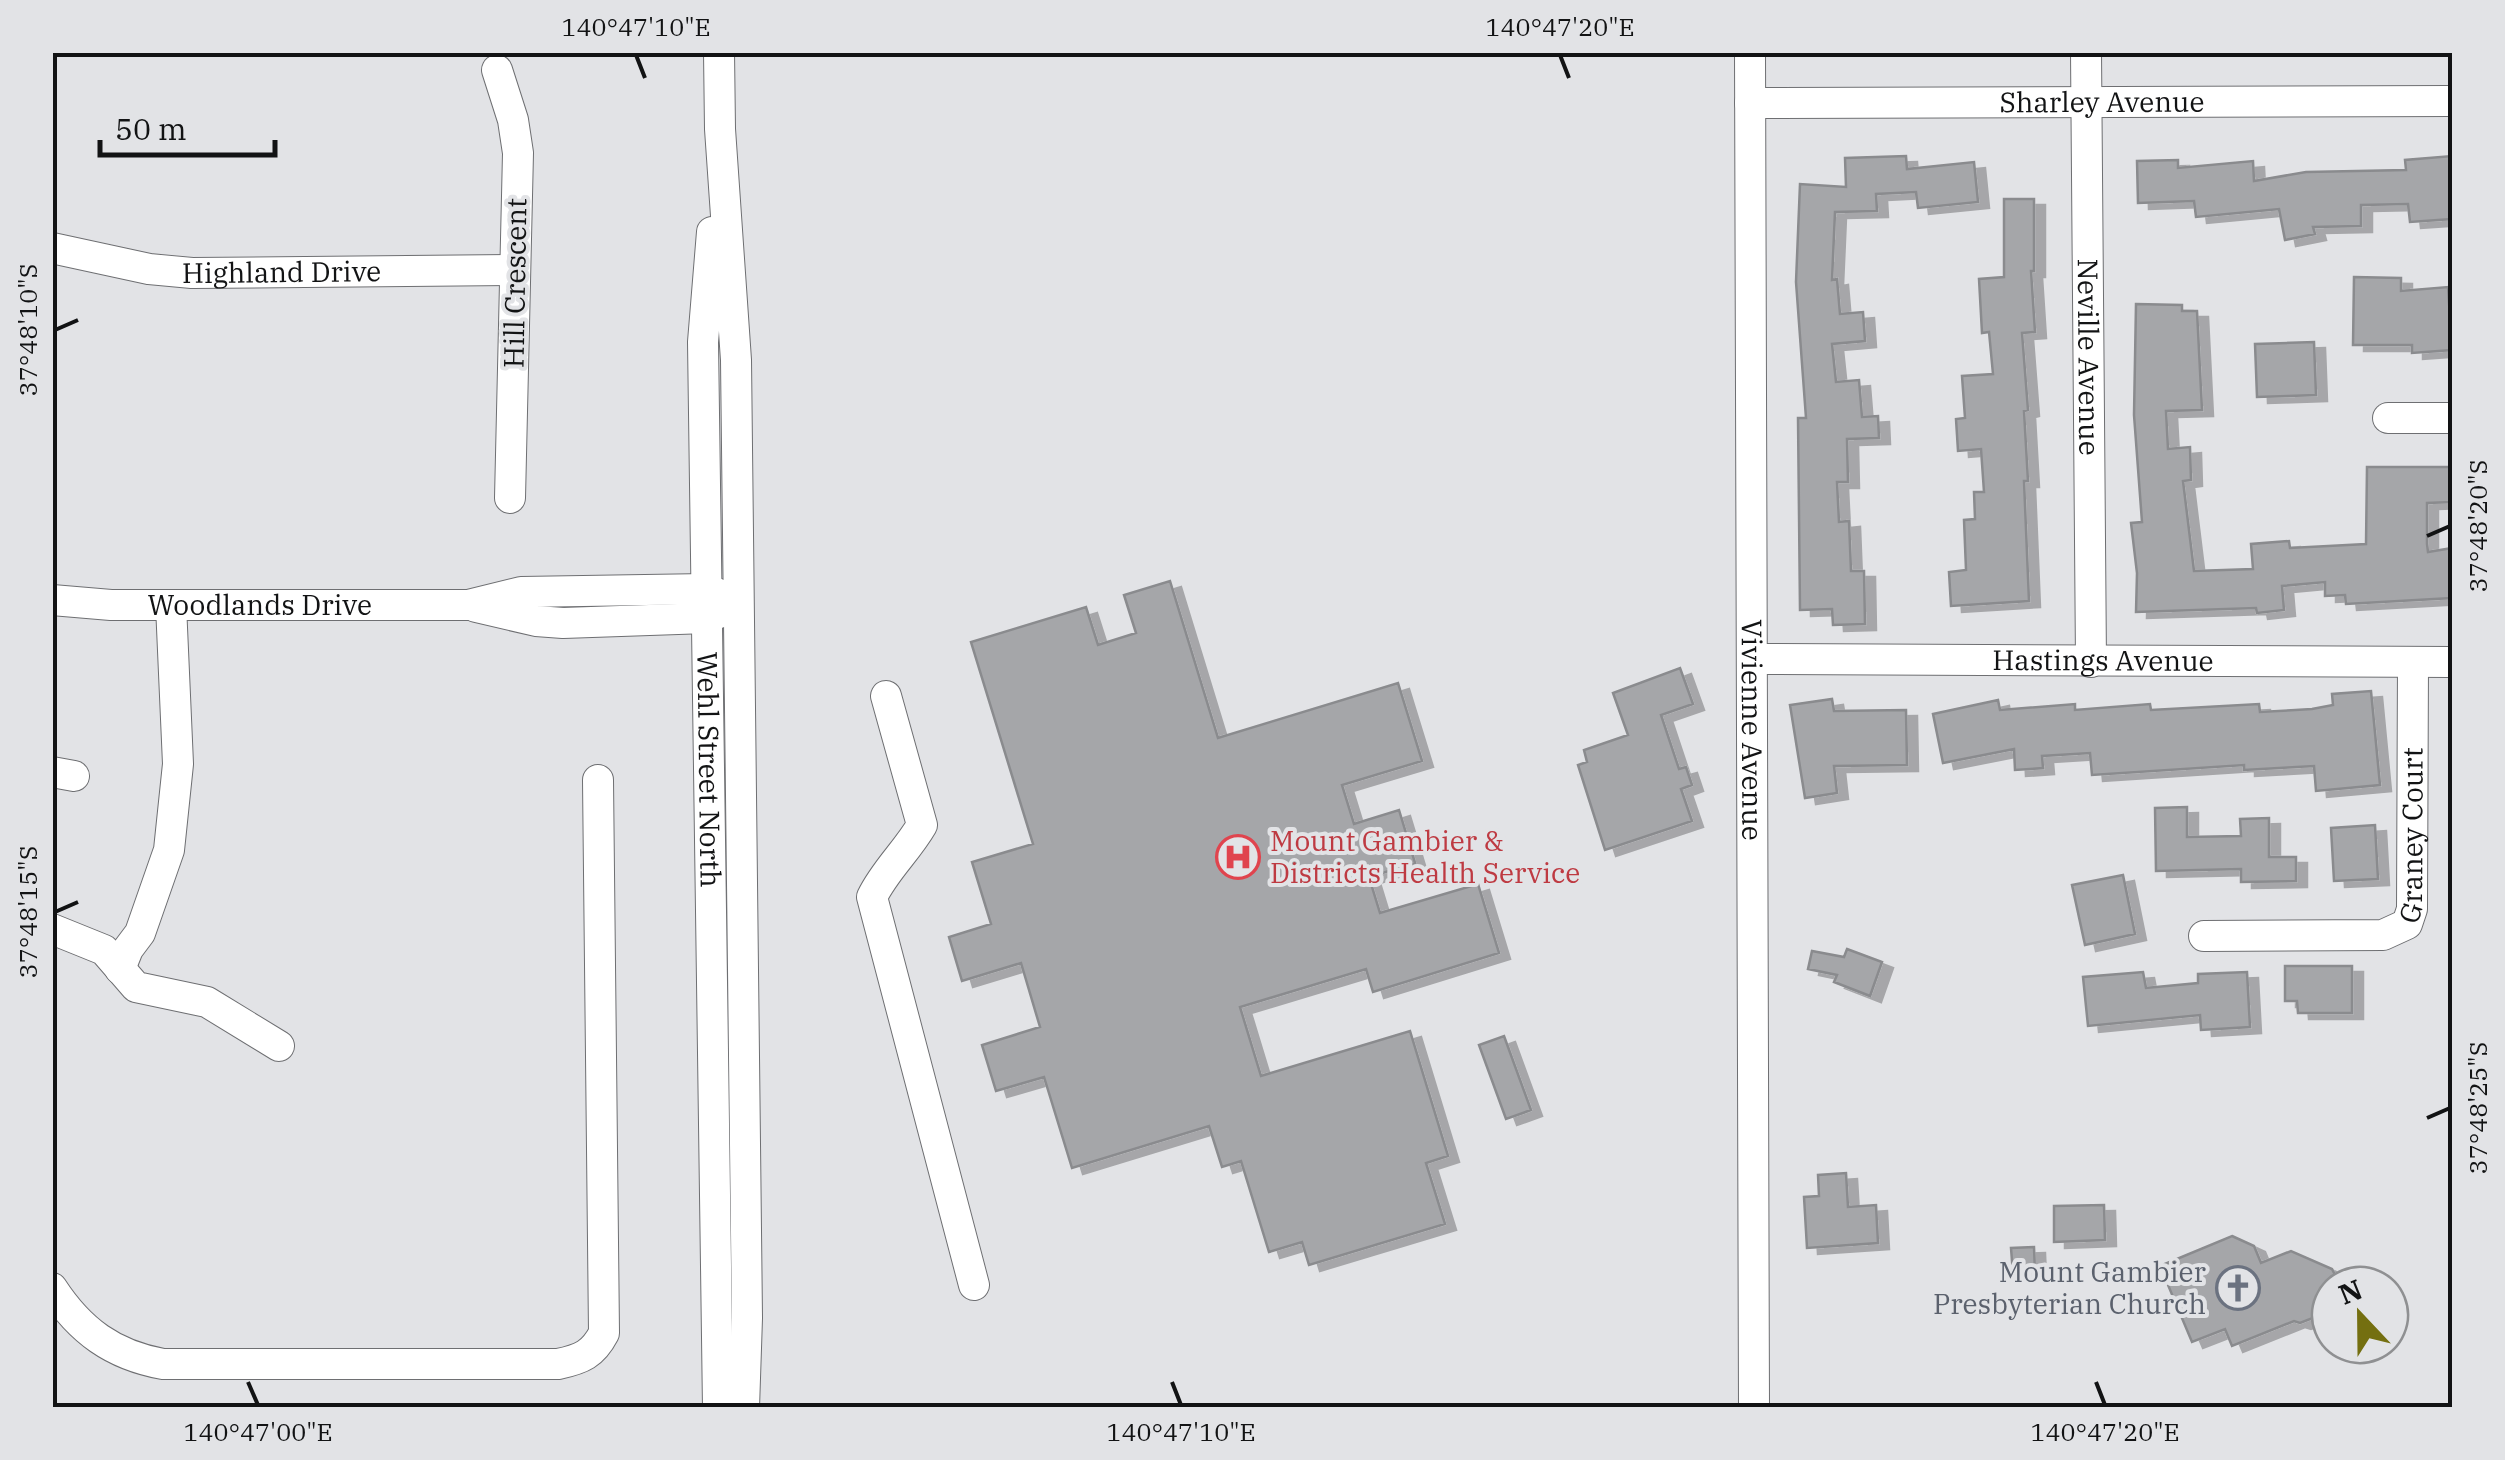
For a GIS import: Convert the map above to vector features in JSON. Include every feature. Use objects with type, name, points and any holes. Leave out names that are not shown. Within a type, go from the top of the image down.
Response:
[{"type":"street","name":"Wehl Street North","points":[[719,52],[720,129],[736,360],[748,1318],[744,1408]]},
{"type":"street","name":"Vivienne Avenue","points":[[1750,52],[1754,1408]]},
{"type":"street","name":"Neville Avenue","points":[[2086,52],[2091,662]]},
{"type":"street","name":"Hill Crescent","points":[[497,70],[513,120],[518,152],[510,498]]},
{"type":"street","name":"Sharley Avenue","points":[[1750,102],[2452,101]]},
{"type":"street","name":"Wehl Street North","points":[[718,1408],[704,342],[720,129]]},
{"type":"street","name":"Highland Drive","points":[[52,248],[148,270],[192,273],[515,270]]},
{"type":"street","points":[[2388,418],[2452,418]]},
{"type":"street","name":"Woodlands Drive","points":[[52,600],[171,605],[468,605],[521,592],[739,604]]},
{"type":"street","points":[[120,969],[140,933],[169,850],[178,764],[171,605]]},
{"type":"street","name":"Hastings Avenue","points":[[1752,658],[2452,662]]},
{"type":"street","name":"Graney Court","points":[[2204,936],[2384,935],[2407,924],[2412,909],[2413,662]]},
{"type":"street","points":[[886,696],[922,825],[906,851],[884,872],[872,897],[974,1285]]},
{"type":"street","points":[[52,1288],[67,1311],[112,1349],[135,1359],[163,1364],[558,1364],[581,1360],[596,1348],[604,1332],[598,780]]},
{"type":"street","points":[[52,929],[104,950],[136,988],[206,1002],[279,1046]]},
{"type":"building","points":[[1906,156],[1907,169],[1974,162],[1978,202],[1918,208],[1916,192],[1876,194],[1877,211],[1835,212],[1832,280],[1837,279],[1840,314],[1863,312],[1865,341],[1832,344],[1836,382],[1859,380],[1862,417],[1878,416],[1879,438],[1847,439],[1848,482],[1837,482],[1839,522],[1849,521],[1851,571],[1864,571],[1865,624],[1833,625],[1832,609],[1800,610],[1798,418],[1806,418],[1796,282],[1800,184],[1846,187],[1845,158]]},
{"type":"building","points":[[2452,156],[2452,219],[2410,222],[2408,204],[2361,205],[2361,226],[2313,227],[2315,234],[2285,240],[2279,209],[2196,217],[2194,201],[2138,203],[2137,161],[2178,160],[2178,168],[2253,161],[2254,181],[2306,172],[2406,170],[2405,160]]},
{"type":"building","points":[[2004,199],[2034,199],[2031,271],[2035,332],[2022,333],[2028,410],[2024,411],[2028,481],[2024,481],[2029,601],[1951,606],[1949,572],[1966,570],[1964,520],[1975,519],[1974,492],[1984,492],[1981,449],[1958,451],[1956,419],[1965,418],[1962,376],[1993,374],[1989,332],[1982,333],[1979,279],[2004,277]]},
{"type":"building","points":[[2354,277],[2401,278],[2401,291],[2448,287],[2452,350],[2412,353],[2412,345],[2353,345]]},
{"type":"building","points":[[2136,304],[2182,305],[2182,311],[2197,311],[2202,410],[2166,411],[2168,449],[2190,447],[2191,480],[2183,481],[2194,571],[2253,569],[2251,544],[2289,541],[2290,548],[2366,544],[2367,467],[2452,467],[2452,502],[2427,503],[2427,544],[2428,552],[2452,548],[2452,598],[2346,604],[2345,595],[2325,596],[2325,582],[2282,586],[2284,610],[2136,612],[2137,573],[2131,523],[2142,522],[2134,415]]},
{"type":"building","points":[[2314,342],[2316,395],[2257,397],[2255,344]]},
{"type":"building","points":[[1170,581],[1218,738],[1398,683],[1422,761],[1342,785],[1354,824],[1399,810],[1415,863],[1369,877],[1380,913],[1478,884],[1499,953],[1373,992],[1366,969],[1240,1007],[1261,1076],[1410,1031],[1448,1156],[1426,1163],[1445,1224],[1309,1265],[1302,1242],[1269,1252],[1241,1161],[1222,1167],[1209,1126],[1072,1168],[1044,1077],[996,1091],[982,1045],[1040,1027],[1021,963],[962,981],[949,937],[991,924],[972,862],[1033,844],[971,642],[1086,607],[1098,645],[1136,633],[1124,595]]},
{"type":"building","points":[[1680,668],[1693,704],[1661,715],[1679,769],[1686,767],[1692,785],[1681,789],[1692,821],[1605,850],[1578,765],[1587,762],[1584,750],[1628,735],[1613,693]]},
{"type":"building","points":[[2371,691],[2380,785],[2316,791],[2314,766],[2244,770],[2244,765],[2092,775],[2090,753],[2042,756],[2043,768],[2015,770],[2014,749],[1943,763],[1933,714],[1998,700],[2000,710],[2075,704],[2075,710],[2150,704],[2151,710],[2259,704],[2260,712],[2312,709],[2333,705],[2332,694]]},
{"type":"building","points":[[1832,699],[1834,711],[1906,710],[1907,765],[1834,766],[1837,793],[1805,798],[1790,705]]},
{"type":"building","points":[[2187,807],[2187,837],[2241,836],[2240,819],[2269,818],[2269,857],[2296,857],[2296,881],[2241,882],[2241,869],[2156,871],[2155,808]]},
{"type":"building","points":[[2375,825],[2378,879],[2334,881],[2331,828]]},
{"type":"building","points":[[2123,875],[2135,934],[2085,945],[2072,885]]},
{"type":"building","points":[[1847,949],[1882,962],[1870,996],[1834,982],[1837,975],[1808,969],[1812,951],[1844,957]]},
{"type":"building","points":[[2285,966],[2352,966],[2352,1013],[2298,1013],[2297,1001],[2285,1001]]},
{"type":"building","points":[[2143,972],[2146,988],[2198,983],[2198,974],[2247,972],[2250,1027],[2201,1030],[2200,1015],[2088,1026],[2083,977]]},
{"type":"building","points":[[1504,1036],[1531,1110],[1506,1119],[1479,1045]]},
{"type":"building","points":[[1846,1173],[1848,1207],[1876,1205],[1878,1243],[1807,1248],[1804,1197],[1819,1196],[1818,1175]]},
{"type":"building","points":[[2104,1205],[2105,1240],[2054,1242],[2054,1206]]},
{"type":"building","points":[[2232,1236],[2254,1246],[2261,1263],[2291,1251],[2323,1265],[2310,1265],[2310,1319],[2294,1321],[2232,1346],[2225,1329],[2192,1342],[2160,1266]]},
{"type":"building","points":[[2034,1247],[2035,1272],[2013,1274],[2011,1248]]},
{"type":"place","name":"Mount Gambier & Districts Health Service","points":[[1238,857]]},
{"type":"place","name":"Mount Gambier Presbyterian Church","points":[[2238,1288]]}]
